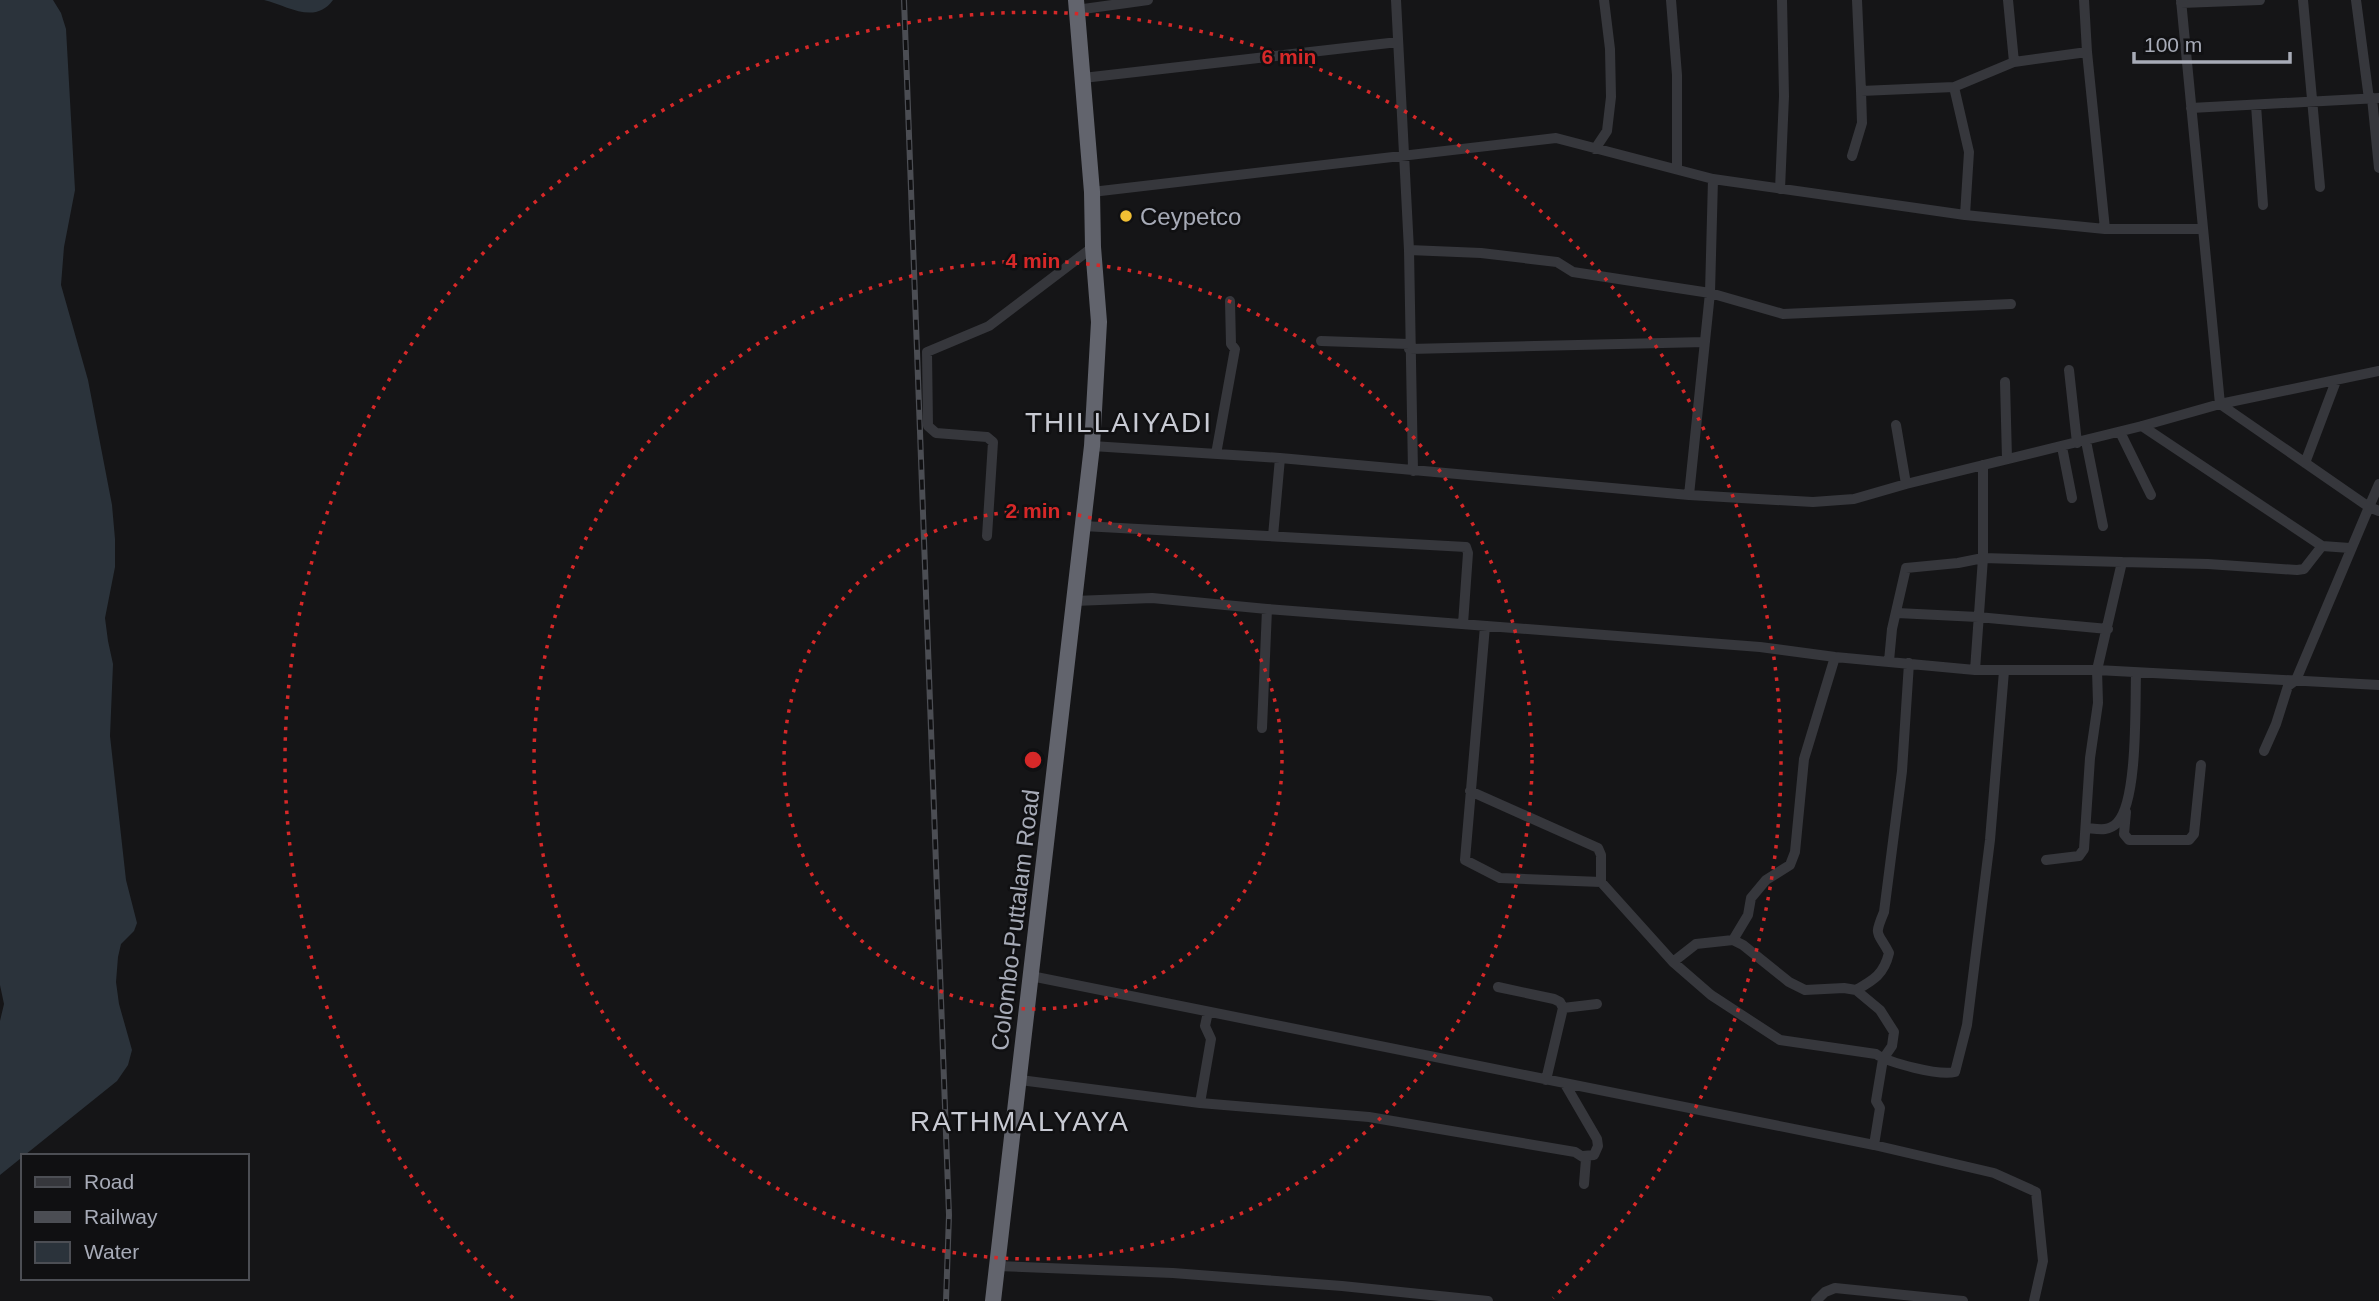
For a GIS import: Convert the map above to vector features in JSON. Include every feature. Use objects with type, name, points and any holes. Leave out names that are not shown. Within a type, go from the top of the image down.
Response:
[{"type":"highway","name":"Colombo-Puttalam Road","points":[[993,1301],[1092,446],[1099,322],[1092,192],[1076,5]]},
{"type":"street","points":[[1076,5],[1148,0]]},
{"type":"street","points":[[1396,0],[1402,158],[1409,250],[1413,471]]},
{"type":"street","points":[[1595,149],[1607,131],[1611,97],[1610,49],[1604,0]]},
{"type":"street","points":[[1671,0],[1677,75],[1678,169]]},
{"type":"street","points":[[1780,189],[1784,96],[1782,0]]},
{"type":"street","points":[[1852,156],[1862,123],[1857,0]]},
{"type":"street","points":[[2008,0],[2014,62]]},
{"type":"street","points":[[2084,0],[2105,229]]},
{"type":"street","points":[[2260,0],[2181,1],[2220,404],[2374,509]]},
{"type":"street","points":[[2303,0],[2320,187]]},
{"type":"street","points":[[2356,0],[2373,98],[2379,167]]},
{"type":"street","points":[[1083,78],[1398,42]]},
{"type":"street","points":[[1861,91],[1954,87],[2014,62],[2087,52]]},
{"type":"street","points":[[1954,87],[1969,152],[1965,215]]},
{"type":"street","points":[[2191,108],[2373,98]]},
{"type":"street","points":[[2256,105],[2263,205]]},
{"type":"street","points":[[1092,192],[1556,138],[1713,179],[1780,189],[1965,215],[2105,229],[2203,229]]},
{"type":"street","points":[[1689,495],[1710,293],[1713,179]]},
{"type":"street","points":[[987,536],[993,442],[987,438],[936,433],[928,426],[927,352],[989,326],[1093,247]]},
{"type":"street","points":[[1409,250],[1480,253],[1557,262],[1573,272],[1710,293],[1783,314],[2011,304]]},
{"type":"street","points":[[1216,454],[1235,349],[1231,344],[1230,301]]},
{"type":"street","points":[[1321,341],[1409,346],[1705,342]]},
{"type":"street","points":[[2069,370],[2081,442],[2103,526]]},
{"type":"street","points":[[1092,446],[1280,458],[1689,495],[1813,502],[1854,499],[2220,404],[2379,371]]},
{"type":"street","points":[[2305,463],[2336,381]]},
{"type":"street","points":[[2005,382],[2007,459]]},
{"type":"street","points":[[1896,425],[1906,484]]},
{"type":"street","points":[[2142,426],[2322,546],[2350,548]]},
{"type":"street","points":[[2120,432],[2151,495]]},
{"type":"street","points":[[2062,447],[2072,498]]},
{"type":"street","points":[[1273,536],[1280,458]]},
{"type":"street","points":[[1975,670],[1983,558],[1983,465]]},
{"type":"street","points":[[2264,751],[2288,686],[2296,680],[2350,548],[2374,509],[2379,484]]},
{"type":"street","points":[[1083,526],[1466,547],[1468,553],[1463,624]]},
{"type":"street","points":[[1889,661],[1892,629],[1906,568],[1983,558],[2208,564],[2297,570],[2304,569],[2322,546]]},
{"type":"street","points":[[2046,860],[2079,856],[2084,849],[2090,758],[2098,703],[2097,670],[2122,562]]},
{"type":"street","points":[[1074,601],[1152,598],[1760,647],[1975,670],[2097,670],[2379,685]]},
{"type":"street","points":[[1262,728],[1267,609]]},
{"type":"street","points":[[1897,613],[1978,617],[2108,629]]},
{"type":"street","points":[[1485,626],[1465,860],[1500,878],[1601,882]]},
{"type":"street","points":[[1733,940],[1748,915],[1751,898],[1766,880],[1790,864],[1795,852],[1804,759],[1835,657]]},
{"type":"street","points":[[1856,990],[1880,976],[1889,953],[1879,940],[1877,932],[1884,912],[1902,771],[1909,663]]},
{"type":"street","points":[[1469,792],[1598,848],[1601,855],[1601,882],[1673,962],[1711,995],[1780,1040],[1876,1054],[1883,1059],[1948,1073],[1955,1072],[1969,1012],[1990,840],[2004,671]]},
{"type":"street","points":[[2136,674],[2135,748],[2124,834],[2129,840],[2189,839],[2194,834],[2201,765]]},
{"type":"street","points":[[2086,828],[2108,829],[2119,822],[2126,805]]},
{"type":"street","points":[[1673,962],[1696,944],[1733,940],[1789,982],[1805,990],[1856,990],[1880,1010],[1894,1032],[1892,1046],[1883,1059],[1876,1101],[1880,1108],[1874,1145]]},
{"type":"street","points":[[1031,976],[1874,1145],[1994,1173],[2036,1192],[2043,1261],[2034,1301]]},
{"type":"street","points":[[1497,987],[1560,1002],[1563,1008],[1546,1080]]},
{"type":"street","points":[[1563,1008],[1597,1004]]},
{"type":"street","points":[[1200,1103],[1211,1038],[1205,1026],[1208,1012]]},
{"type":"street","points":[[1020,1080],[1200,1103],[1369,1117],[1574,1152],[1586,1158],[1584,1184]]},
{"type":"street","points":[[1565,1084],[1597,1139],[1598,1146],[1594,1154],[1583,1156]]},
{"type":"street","points":[[997,1266],[1173,1273],[1488,1301]]},
{"type":"street","points":[[1816,1301],[1825,1292],[1835,1288],[1963,1301]]},
{"type":"water","points":[[0,0],[53,0],[66,29],[75,190],[64,247],[61,285],[88,380],[112,505],[115,539],[115,567],[105,618],[113,664],[110,736],[126,880],[137,923],[134,931],[121,944],[116,982],[119,1004],[132,1050],[128,1065],[117,1081],[26,1154],[21,1154],[21,1158],[0,1175],[0,1021],[4,1004],[0,985]]},
{"type":"water","points":[[264,0],[333,0],[326,7],[310,13]]},
{"type":"railway","points":[[904,0],[949,1215],[946,1301]]},
{"type":"place","name":"Ceypetco","points":[[1126,216]]},
{"type":"district","name":"THILLAIYADI","points":[[1119,422]]},
{"type":"district","name":"RATHMALYAYA","points":[[1020,1121]]}]
